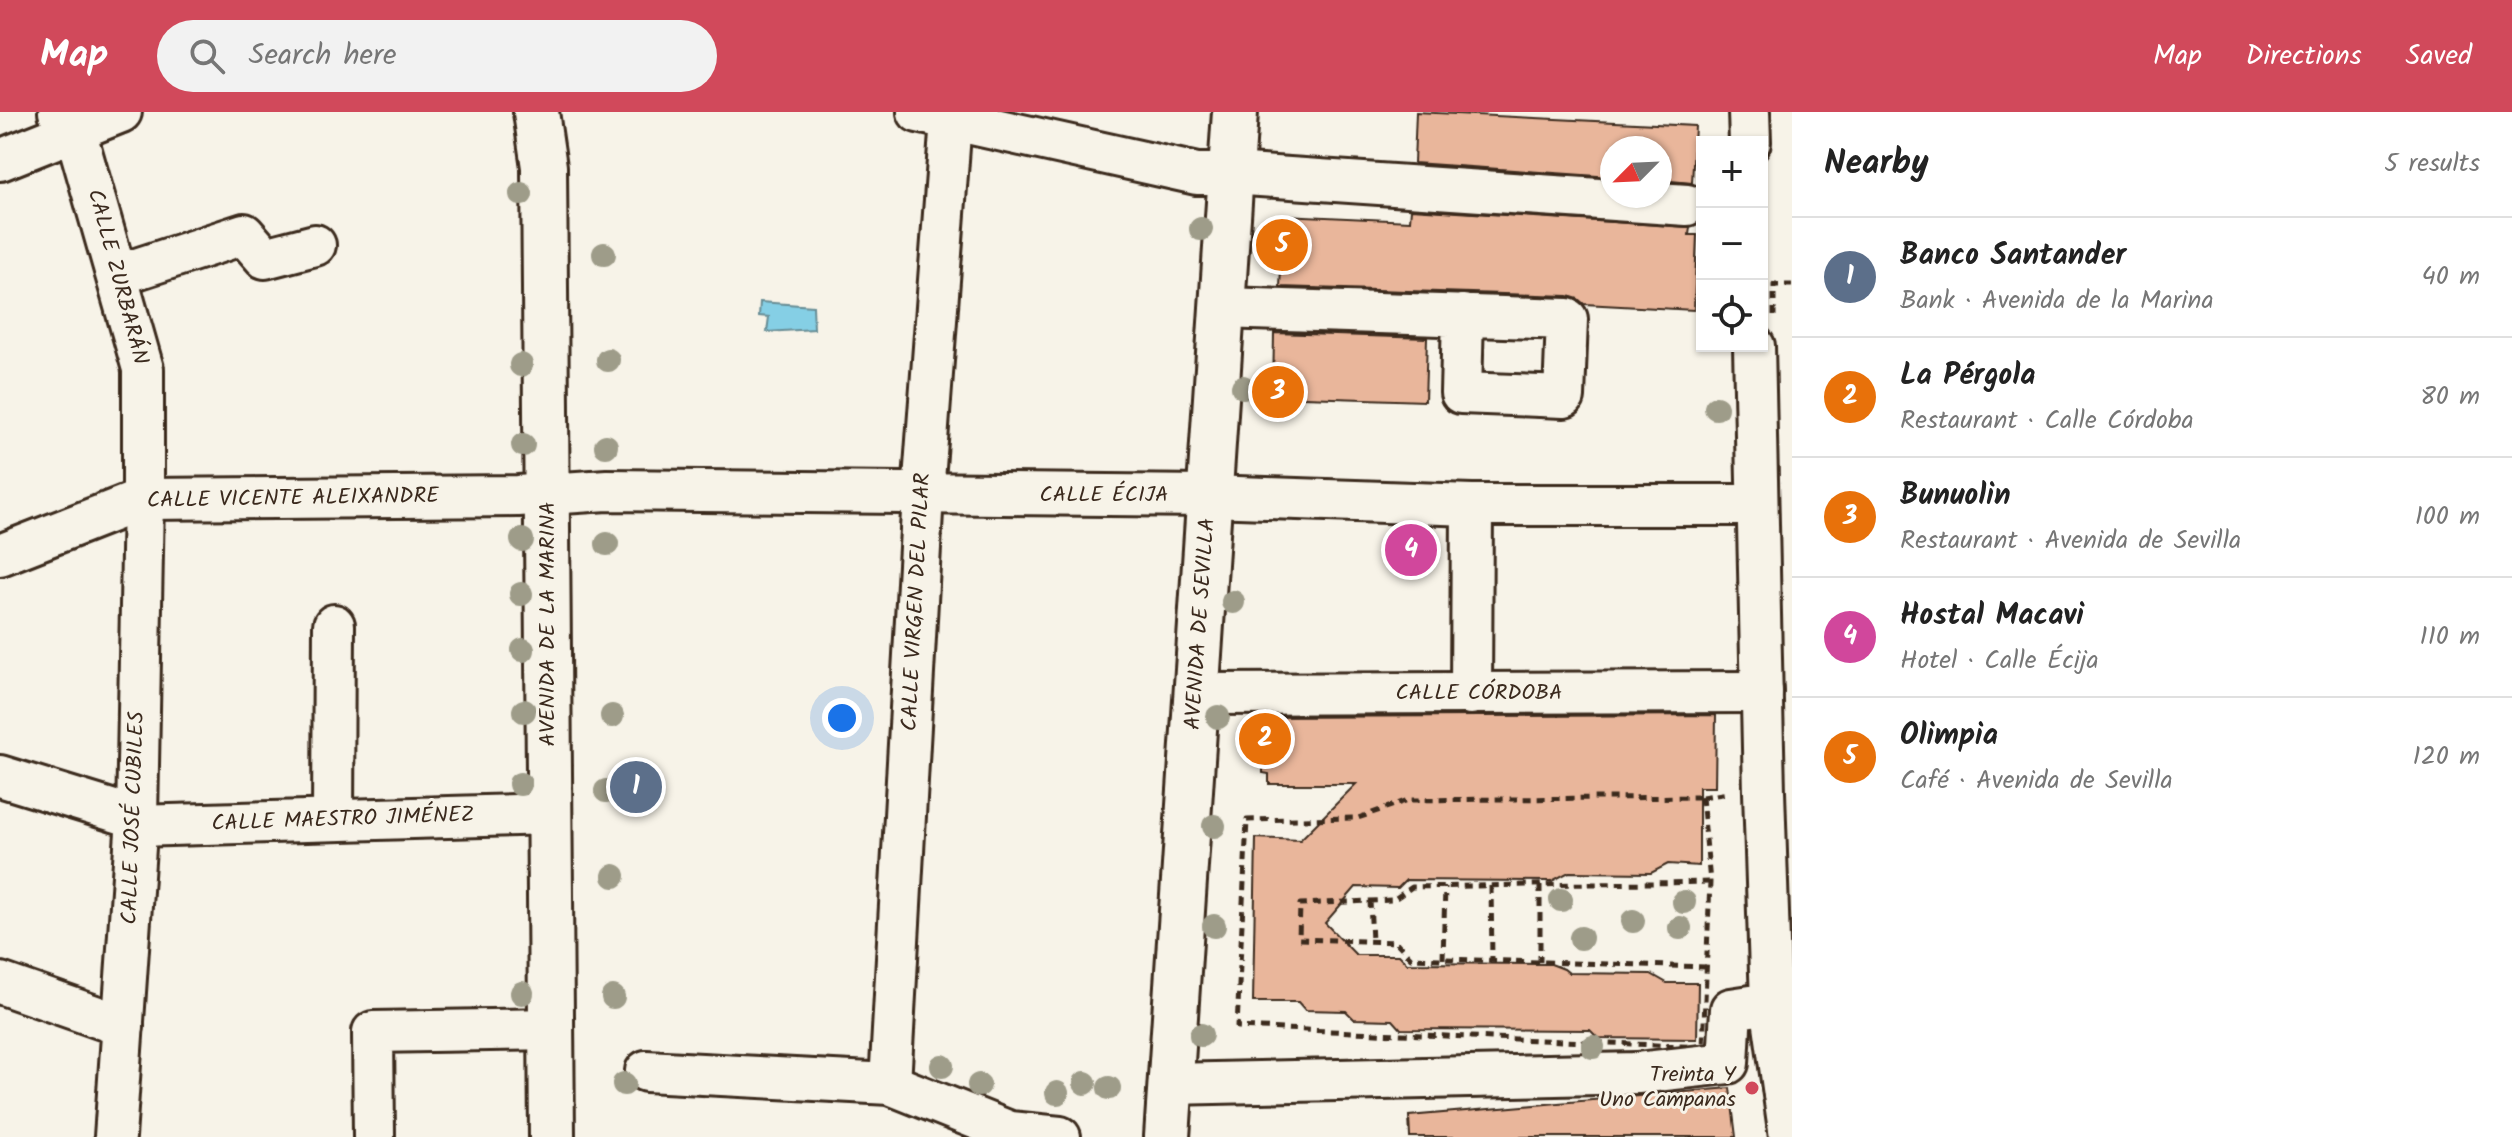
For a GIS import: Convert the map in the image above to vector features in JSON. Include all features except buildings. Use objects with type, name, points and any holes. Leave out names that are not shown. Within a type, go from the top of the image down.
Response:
[{"type":"street","points":[[0,160],[67,121],[121,112]]},
{"type":"street","name":"AVENIDA DE LA MARINA","points":[[536,112],[544,167],[560,492],[579,1137]]},
{"type":"street","name":"AVENIDA DE LA MARINA","points":[[552,1137],[550,814],[570,136],[567,112]]},
{"type":"street","name":"AVENIDA DE SEVILLA","points":[[1167,1137],[1235,112]]},
{"type":"street","points":[[1749,112],[1750,136]]},
{"type":"street","points":[[935,116],[1197,174],[1687,205]]},
{"type":"street","name":"CALLE VIRGEN DEL PILAR","points":[[890,1084],[923,494],[935,116]]},
{"type":"street","name":"CALLE ZURBARÁN","points":[[67,121],[118,275],[143,369],[143,499]]},
{"type":"street","points":[[118,275],[244,234],[265,258],[315,245]]},
{"type":"street","points":[[1222,308],[1463,315]]},
{"type":"street","points":[[1754,352],[1771,1003],[1790,1137]]},
{"type":"street","name":"CALLE ÉCIJA","points":[[560,492],[1209,496],[1472,505],[1757,505]]},
{"type":"street","name":"CALLE VICENTE ALEIXANDRE","points":[[0,555],[143,499],[518,496],[560,492]]},
{"type":"street","name":"CALLE JOSÉ CUBILES","points":[[115,1137],[136,822],[143,499]]},
{"type":"street","points":[[1471,694],[1472,505]]},
{"type":"street","points":[[333,819],[334,625]]},
{"type":"street","name":"CALLE CÓRDOBA","points":[[1196,694],[1762,692]]},
{"type":"street","name":"CALLE MAESTRO JIMÉNEZ","points":[[0,776],[136,822],[550,814]]},
{"type":"street","points":[[0,983],[123,1026]]},
{"type":"street","points":[[1170,1084],[1637,1073],[1728,1063],[1731,1009],[1771,1003]]},
{"type":"street","points":[[374,1137],[373,1032],[552,1029]]},
{"type":"street","points":[[646,1071],[890,1084],[1010,1132],[1060,1137]]},
{"type":"path","points":[[1702,797],[1710,882],[1703,1047],[1237,1027],[1247,820],[1358,818],[1408,800],[1702,797],[1734,792]]},
{"type":"path","points":[[1706,967],[1411,958],[1396,942],[1299,939],[1300,904],[1393,900],[1412,887],[1710,882]]},
{"type":"path","points":[[1540,885],[1540,962]]},
{"type":"path","points":[[1491,886],[1492,960]]},
{"type":"path","points":[[1443,959],[1445,887]]},
{"type":"path","points":[[1370,901],[1372,941]]},
{"type":"water","points":[[760,302],[813,306],[814,329],[767,332],[769,317],[759,316]]},
{"type":"place","name":"Olimpia","points":[[1282,245]]},
{"type":"place","name":"Bunuolin","points":[[1278,392]]},
{"type":"place","name":"Hostal Macavi","points":[[1411,550]]},
{"type":"place","name":"La Pérgola","points":[[1265,739]]},
{"type":"place","name":"Banco Santander","points":[[636,787]]},
{"type":"place","name":"Treinta Y Uno Campanas","points":[[1752,1088]]}]
